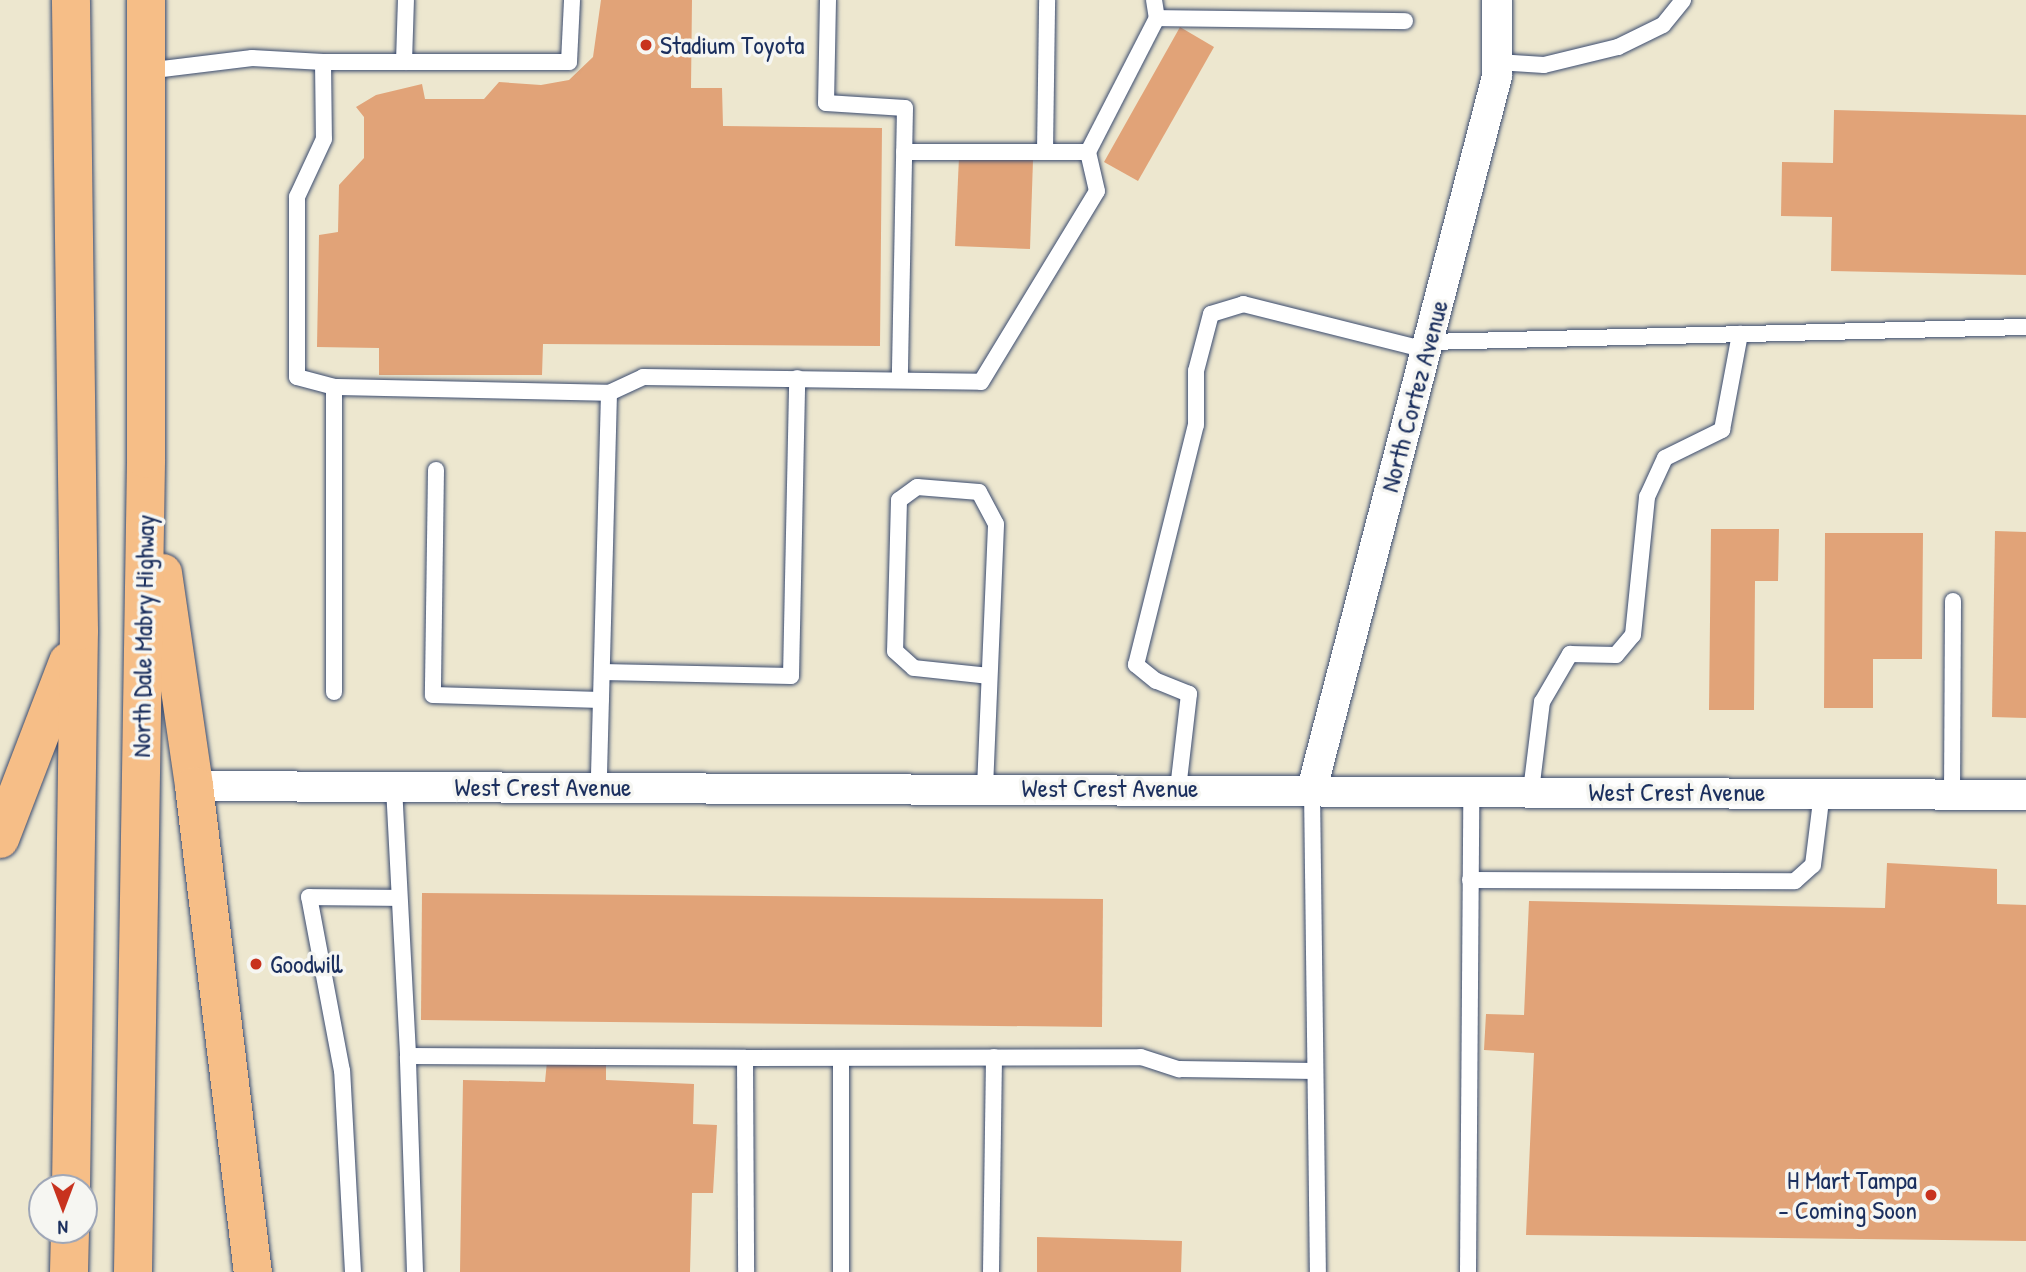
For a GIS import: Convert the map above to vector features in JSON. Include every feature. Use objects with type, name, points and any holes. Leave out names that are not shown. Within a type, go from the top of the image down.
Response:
[{"type":"main road","points":[[71,0],[79,631],[71,1174]]},
{"type":"main road","name":"North Dale Mabry Highway","points":[[133,1272],[146,459],[146,0]]},
{"type":"main road","points":[[146,459],[194,786],[253,1272]]},
{"type":"main road","points":[[0,839],[36,755],[79,631]]},
{"type":"main road","points":[[69,1272],[70,1244]]},
{"type":"street","name":"North Cortez Avenue","points":[[1312,789],[1427,346],[1497,62],[1497,0]]},
{"type":"street","name":"West Crest Avenue","points":[[194,786],[1312,789],[2026,795]]},
{"type":"lane","points":[[404,62],[406,0]]},
{"type":"lane","points":[[146,71],[252,58],[323,62],[569,62],[572,0]]},
{"type":"lane","points":[[828,0],[826,103],[905,108],[900,379]]},
{"type":"lane","points":[[1045,152],[1047,0]]},
{"type":"lane","points":[[323,62],[324,139],[297,197],[297,377],[334,387],[609,393],[643,377],[981,382],[1097,191],[1088,152],[1157,18],[1154,0]]},
{"type":"lane","points":[[1497,62],[1544,65],[1618,47],[1663,25],[1683,0]]},
{"type":"lane","points":[[1157,18],[1405,21]]},
{"type":"lane","points":[[904,152],[1088,152]]},
{"type":"lane","points":[[1178,789],[1189,694],[1156,681],[1136,665],[1196,425],[1196,371],[1211,314],[1243,304],[1427,346],[2026,327]]},
{"type":"lane","points":[[1531,791],[1542,702],[1570,654],[1616,655],[1633,635],[1647,497],[1665,458],[1722,430],[1740,334]]},
{"type":"lane","points":[[602,672],[791,676],[797,378]]},
{"type":"lane","points":[[334,387],[334,692]]},
{"type":"lane","points":[[599,788],[609,393]]},
{"type":"lane","points":[[436,470],[433,695],[601,700]]},
{"type":"lane","points":[[985,788],[996,524],[979,492],[917,487],[899,500],[895,651],[914,668],[989,676]]},
{"type":"lane","points":[[1952,794],[1953,601]]},
{"type":"lane","points":[[394,787],[408,1056],[415,1272]]},
{"type":"lane","points":[[1312,789],[1318,1272]]},
{"type":"lane","points":[[1468,1272],[1471,791]]},
{"type":"lane","points":[[1470,880],[1795,881],[1813,865],[1822,793]]},
{"type":"lane","points":[[353,1272],[342,1072],[309,897],[399,898]]},
{"type":"lane","points":[[408,1056],[1141,1057],[1179,1069],[1315,1072]]},
{"type":"lane","points":[[991,1272],[994,1057]]},
{"type":"lane","points":[[745,1058],[746,1272]]},
{"type":"lane","points":[[841,1058],[841,1272]]},
{"type":"building","points":[[601,0],[692,0],[691,88],[722,88],[723,126],[882,128],[880,346],[543,344],[542,375],[379,375],[379,348],[317,347],[319,235],[338,232],[339,185],[364,158],[364,117],[356,107],[376,95],[422,84],[425,99],[484,99],[499,82],[541,85],[569,80],[593,57]]},
{"type":"building","points":[[1180,27],[1214,47],[1138,181],[1104,162]]},
{"type":"building","points":[[1834,110],[2026,115],[2026,275],[1831,271],[1832,217],[1781,216],[1782,162],[1833,163]]},
{"type":"building","points":[[959,157],[1033,160],[1030,249],[955,246]]},
{"type":"building","points":[[1711,529],[1779,529],[1778,581],[1755,581],[1754,710],[1709,710]]},
{"type":"building","points":[[1995,531],[2026,532],[2026,718],[1992,717]]},
{"type":"building","points":[[1825,533],[1923,533],[1922,659],[1873,659],[1873,708],[1824,708]]},
{"type":"building","points":[[1887,863],[1997,869],[1997,904],[2026,905],[2026,1241],[1526,1235],[1534,1053],[1484,1050],[1486,1014],[1524,1015],[1529,901],[1885,908]]},
{"type":"building","points":[[422,893],[1103,899],[1102,1027],[421,1020]]},
{"type":"building","points":[[547,1061],[606,1064],[606,1080],[694,1084],[693,1124],[717,1125],[713,1193],[692,1193],[690,1272],[460,1272],[463,1080],[545,1082]]},
{"type":"building","points":[[1037,1237],[1182,1241],[1181,1272],[1037,1272]]},
{"type":"place","name":"Stadium Toyota","points":[[646,45]]},
{"type":"place","name":"Goodwill","points":[[256,964]]},
{"type":"place","name":"H Mart Tampa - Coming Soon","points":[[1931,1195]]}]
